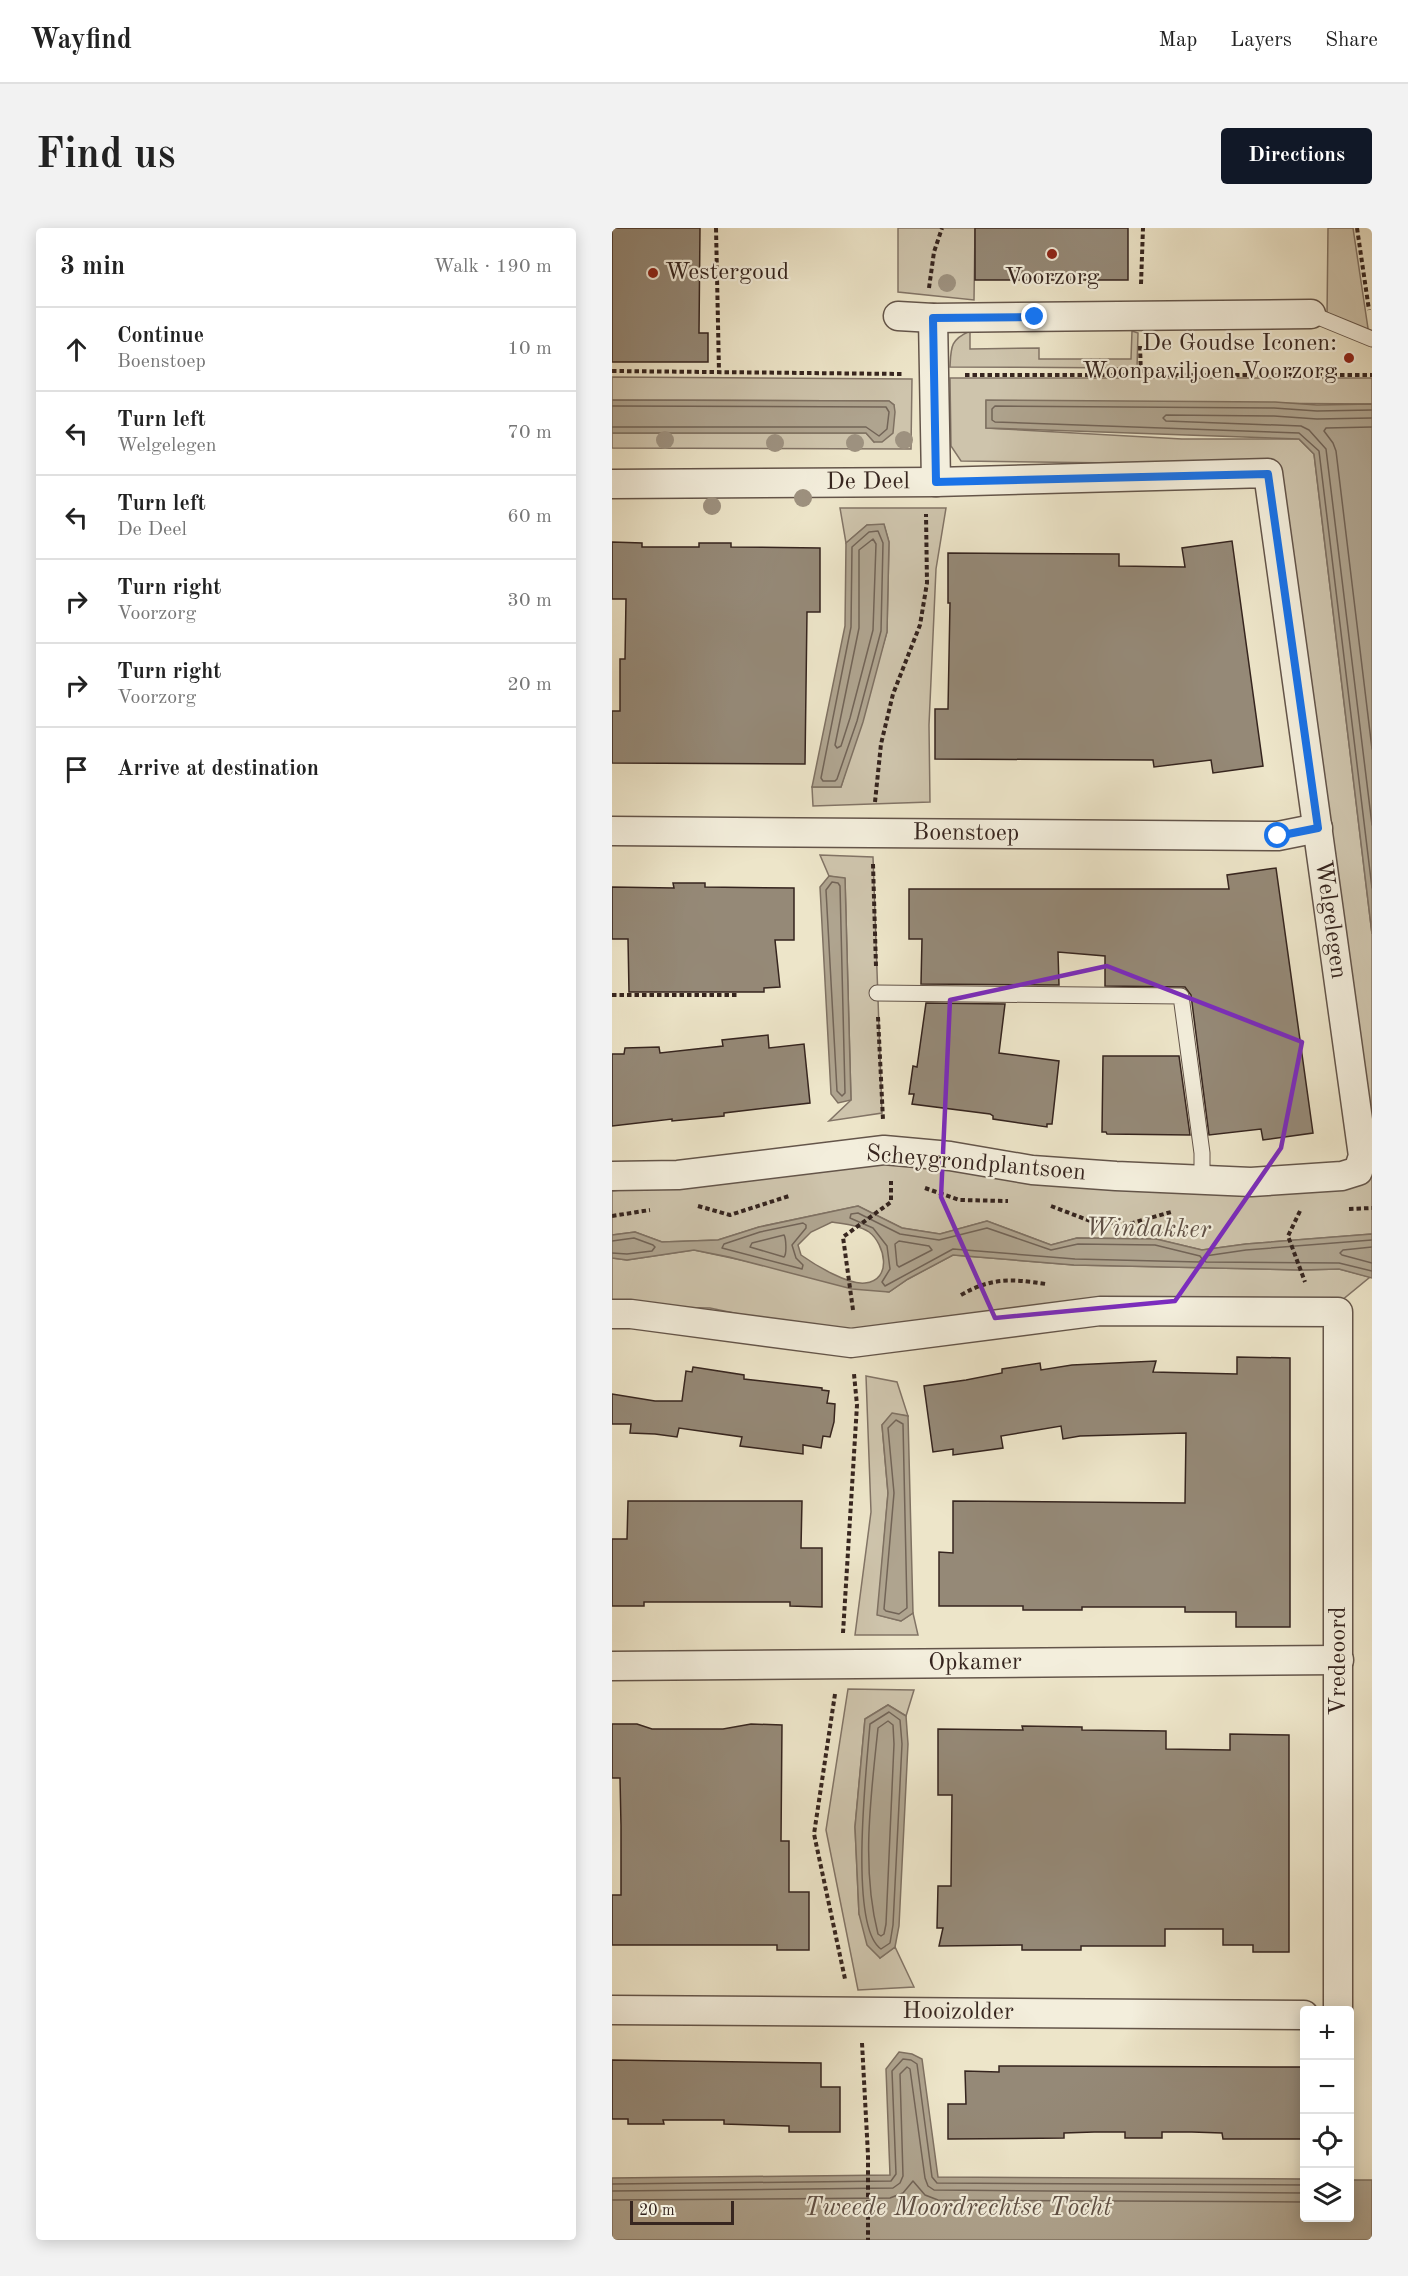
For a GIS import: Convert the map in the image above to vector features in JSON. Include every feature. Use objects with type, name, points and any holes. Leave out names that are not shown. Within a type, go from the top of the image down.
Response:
[{"type":"street","points":[[898,316],[933,318],[1196,307],[1293,309]]},
{"type":"street","points":[[933,318],[936,482]]},
{"type":"street","name":"De Deel","points":[[612,484],[936,482],[1268,474]]},
{"type":"street","name":"Welgelegen","points":[[1268,474],[1363,1156],[1358,1171],[1342,1176]]},
{"type":"street","name":"Boenstoep","points":[[612,831],[1278,836],[1318,828]]},
{"type":"street","name":"Scheygrondplantsoen","points":[[612,1176],[678,1174],[884,1150],[951,1156],[1032,1170],[1116,1176],[1251,1182],[1342,1176]]},
{"type":"street","name":"Vredeoord","points":[[851,1343],[1100,1311],[1338,1312],[1338,2006]]},
{"type":"street","points":[[612,1314],[631,1314],[851,1343]]},
{"type":"street","name":"Opkamer","points":[[612,1666],[1339,1660]]},
{"type":"street","name":"Hooizolder","points":[[612,2010],[1300,2015]]},
{"type":"lane","points":[[1293,309],[1372,339]]},
{"type":"lane","points":[[877,993],[1180,996],[1202,1153],[1202,1179]]},
{"type":"path","points":[[716,228],[719,372]]},
{"type":"path","points":[[933,318],[928,295],[934,252],[942,228]]},
{"type":"path","points":[[1357,228],[1370,319]]},
{"type":"path","points":[[612,371],[934,375],[1372,375]]},
{"type":"path","points":[[612,995],[737,994]]},
{"type":"path","points":[[879,1180],[899,1180]]},
{"type":"path","points":[[917,1185],[959,1200],[1018,1201]]},
{"type":"path","points":[[697,1206],[730,1215],[793,1195]]},
{"type":"path","points":[[868,2240],[868,2155],[860,2012],[845,1980],[814,1834],[824,1759],[841,1664],[857,1405],[851,1343],[854,1317],[843,1237],[891,1202]]},
{"type":"path","points":[[1046,1205],[1055,1206],[1093,1222],[1129,1224],[1175,1211]]},
{"type":"path","points":[[1347,1209],[1372,1208]]},
{"type":"path","points":[[612,1216],[654,1209]]},
{"type":"path","points":[[1291,1210],[1301,1210]]},
{"type":"path","points":[[1296,1218],[1288,1236],[1301,1270]]},
{"type":"highlighted area","points":[[1107,966],[1302,1042],[1281,1148],[1175,1301],[995,1318],[941,1197],[950,1000]]},
{"type":"shaded area","points":[[898,228],[975,228],[974,300],[898,292]]},
{"type":"shaded area","points":[[1328,228],[1353,228],[1369,335],[1327,317]]},
{"type":"shaded area","points":[[970,331],[970,349],[1039,348],[1039,359],[1131,359],[1132,331],[1138,333],[1137,368],[950,367],[955,341]]},
{"type":"shaded area","points":[[612,377],[912,379],[911,449],[612,448],[612,433],[866,433],[874,442],[894,405],[889,401],[612,400]]},
{"type":"shaded area","points":[[950,378],[1372,378],[1372,404],[986,401],[986,428],[1182,439],[1299,439],[1314,454],[1372,934],[1372,1125],[1280,465],[961,461],[951,446]]},
{"type":"shaded area","points":[[840,508],[946,508],[936,569],[929,725],[930,802],[813,806],[812,787],[841,787],[887,632],[889,542],[884,525],[867,525],[846,543]]},
{"type":"shaded area","points":[[820,855],[873,857],[882,1113],[829,1121],[851,1100],[845,879],[829,876]]},
{"type":"shaded area","points":[[887,1157],[955,1170],[1372,1168],[1372,1234],[1246,1244],[1202,1250],[1156,1239],[1077,1238],[1051,1245],[987,1221],[940,1234],[902,1228],[858,1206],[759,1227],[718,1240],[662,1242],[635,1232],[612,1235],[612,1191]]},
{"type":"shaded area","points":[[694,1250],[889,1292],[953,1255],[1074,1265],[1339,1269],[1370,1277],[1336,1305],[844,1336],[710,1308],[612,1306],[612,1258],[627,1260]]},
{"type":"shaded area","points":[[866,1376],[897,1382],[908,1416],[892,1414],[882,1425],[888,1493],[878,1615],[901,1621],[913,1613],[918,1635],[855,1635],[871,1512]]},
{"type":"shaded area","points":[[848,1689],[914,1690],[906,1716],[888,1705],[865,1719],[855,1827],[859,1914],[880,1958],[895,1947],[914,1987],[858,1990],[826,1830]]},
{"type":"water","points":[[612,400],[889,401],[894,405],[895,412],[893,433],[882,442],[874,442],[866,433],[612,433]]},
{"type":"water","points":[[986,400],[1372,404],[1372,934],[1314,454],[1299,439],[986,428]]},
{"type":"water","points":[[884,524],[889,542],[887,632],[863,722],[841,787],[812,787],[845,626],[846,543],[867,525]]},
{"type":"water","points":[[829,876],[845,878],[851,1100],[838,1103],[831,1094],[820,887]]},
{"type":"water","points":[[858,1206],[902,1228],[940,1234],[987,1221],[1051,1245],[1077,1238],[1156,1239],[1202,1250],[1246,1244],[1372,1234],[1372,1278],[1339,1269],[1074,1265],[953,1255],[889,1292],[852,1289],[694,1250],[627,1260],[612,1258],[612,1235],[635,1232],[662,1242],[718,1240],[759,1227]],"holes":[[[832,1222],[861,1228],[875,1238],[884,1261],[880,1275],[874,1280],[858,1283],[841,1278],[801,1255],[798,1245],[811,1232]]]},
{"type":"water","points":[[892,1413],[908,1416],[913,1613],[901,1621],[877,1615],[888,1493],[882,1425]]},
{"type":"water","points":[[888,1705],[906,1716],[908,1744],[899,1926],[895,1947],[880,1958],[867,1945],[859,1914],[855,1827],[865,1719]]},
{"type":"water","name":"Tweede Moordrechtse Tocht","points":[[899,2052],[912,2054],[922,2059],[938,2177],[1300,2179],[1300,2222],[1354,2222],[1354,2180],[1372,2180],[1372,2240],[612,2240],[612,2178],[890,2175],[886,2069]]},
{"type":"building","points":[[612,228],[700,228],[699,333],[708,333],[708,362],[612,362]]},
{"type":"building","name":"Voorzorg","points":[[975,228],[1128,228],[1128,280],[975,280]]},
{"type":"building","points":[[1232,541],[1263,766],[1213,773],[1211,760],[1154,767],[1153,760],[935,759],[935,709],[948,709],[950,603],[948,603],[948,553],[1119,554],[1119,566],[1185,567],[1182,548]]},
{"type":"building","points":[[612,542],[642,543],[642,547],[699,547],[699,543],[731,543],[731,547],[820,548],[820,612],[807,612],[805,764],[612,763],[612,711],[620,711],[620,659],[625,659],[626,599],[612,599]]},
{"type":"building","points":[[1276,868],[1313,1133],[1263,1140],[1261,1129],[1209,1135],[1191,995],[1185,987],[1105,986],[1105,956],[1058,952],[1059,985],[921,984],[922,939],[909,939],[909,889],[1229,889],[1227,875]]},
{"type":"building","points":[[673,883],[705,883],[705,887],[794,888],[794,940],[775,940],[780,987],[764,988],[764,992],[629,992],[628,939],[612,939],[612,887],[674,888]]},
{"type":"building","points":[[926,1003],[1005,1004],[999,1053],[1059,1061],[1052,1124],[1047,1124],[1047,1127],[993,1119],[990,1114],[912,1104],[914,1094],[909,1094],[913,1066],[917,1067]]},
{"type":"building","points":[[768,1035],[769,1048],[804,1044],[810,1103],[724,1113],[724,1116],[612,1126],[612,1054],[624,1054],[625,1048],[659,1047],[660,1053],[723,1046],[722,1040]]},
{"type":"building","points":[[1103,1056],[1179,1056],[1190,1135],[1107,1134],[1102,1132]]},
{"type":"building","points":[[1237,1357],[1290,1358],[1290,1627],[1236,1627],[1236,1612],[1185,1612],[1185,1607],[1082,1607],[1082,1610],[1023,1610],[1023,1606],[939,1606],[939,1552],[953,1553],[953,1501],[1185,1503],[1186,1433],[1080,1436],[1063,1439],[1061,1426],[1001,1436],[1003,1448],[953,1455],[953,1449],[933,1452],[924,1386],[1002,1373],[1002,1369],[1040,1363],[1041,1370],[1072,1365],[1156,1361],[1153,1372],[1237,1374]]},
{"type":"building","points":[[693,1367],[744,1375],[744,1379],[822,1388],[822,1390],[829,1391],[827,1403],[835,1404],[830,1437],[823,1436],[821,1448],[803,1445],[803,1454],[740,1446],[742,1437],[679,1428],[677,1437],[630,1433],[631,1424],[612,1424],[612,1394],[655,1401],[682,1401],[686,1371],[692,1372]]},
{"type":"building","points":[[628,1501],[802,1501],[801,1548],[822,1548],[822,1607],[790,1606],[790,1602],[644,1602],[644,1606],[612,1606],[612,1539],[627,1539]]},
{"type":"building","points":[[612,1724],[637,1724],[652,1729],[723,1729],[751,1724],[782,1725],[781,1841],[789,1841],[789,1892],[809,1892],[809,1950],[777,1950],[777,1945],[612,1945],[612,1895],[621,1895],[621,1826],[620,1778],[612,1778]]},
{"type":"building","points":[[1022,1726],[1082,1727],[1082,1730],[1166,1731],[1166,1749],[1230,1750],[1230,1734],[1289,1735],[1289,1952],[1253,1952],[1253,1945],[1223,1945],[1223,1929],[1165,1929],[1165,1946],[1081,1946],[1081,1950],[1022,1950],[1022,1945],[939,1946],[943,1928],[937,1928],[938,1886],[951,1886],[952,1795],[938,1795],[938,1729],[1023,1730]]},
{"type":"building","points":[[612,2060],[821,2063],[821,2087],[840,2087],[840,2132],[789,2132],[789,2126],[724,2124],[724,2120],[663,2120],[664,2124],[628,2124],[628,2119],[612,2119]]},
{"type":"building","points":[[999,2066],[1300,2067],[1300,2139],[1223,2139],[1222,2133],[1192,2132],[1162,2132],[1162,2138],[1125,2138],[1125,2132],[1094,2132],[1064,2133],[1064,2138],[948,2139],[948,2104],[966,2104],[965,2071],[999,2072]]},
{"type":"place","name":"Voorzorg","points":[[1052,254]]},
{"type":"place","name":"Westergoud","points":[[653,273]]},
{"type":"place","name":"De Goudse Iconen: Woonpaviljoen Voorzorg","points":[[1349,358]]},
{"type":"route","points":[[1035,317],[933,318],[936,482],[1268,474],[1318,828],[1278,836]]},
{"type":"water label","name":"Windakker","points":[[1148,1229]]}]
